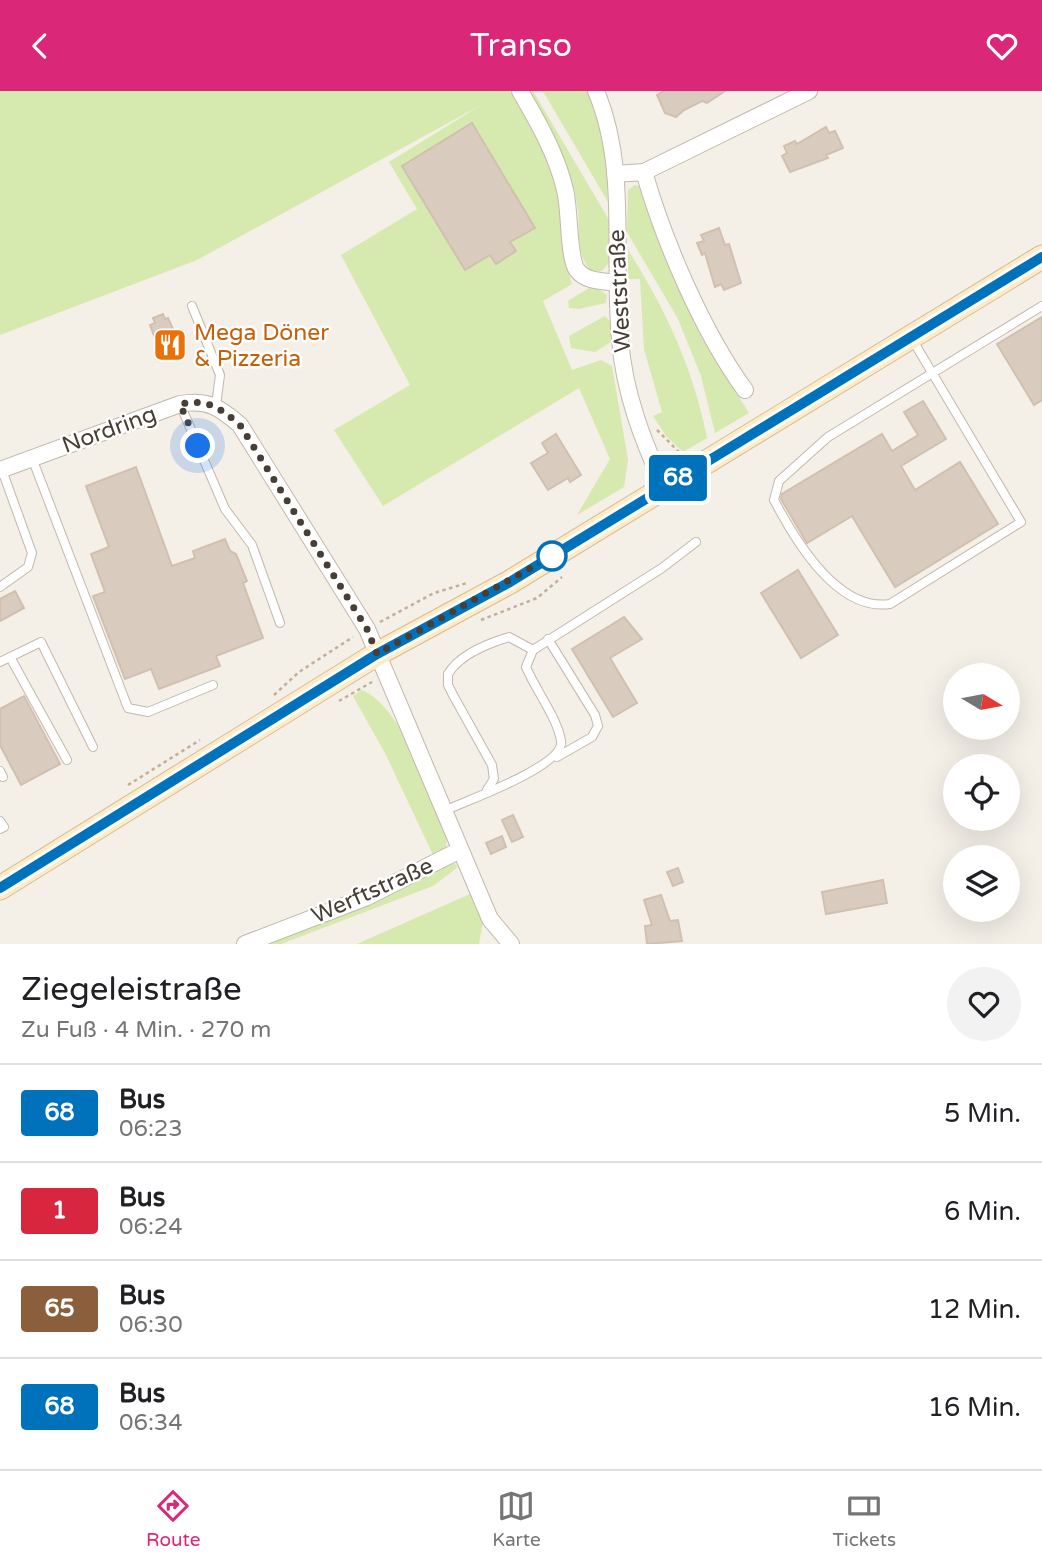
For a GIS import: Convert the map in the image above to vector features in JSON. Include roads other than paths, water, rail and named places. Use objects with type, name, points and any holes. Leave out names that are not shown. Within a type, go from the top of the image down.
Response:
[{"type":"main road","points":[[0,888],[381,664],[510,582],[660,479],[910,337],[1042,257]]},
{"type":"street","points":[[520,91],[560,171],[572,224],[572,260],[575,268],[588,278],[617,282]]},
{"type":"street","name":"Weststraße","points":[[596,91],[608,124],[615,174],[617,282],[623,370],[636,419],[660,479]]},
{"type":"street","points":[[615,174],[644,172],[809,91]]},
{"type":"street","points":[[644,172],[651,196],[711,336],[745,390]]},
{"type":"street","name":"Nordring","points":[[1,469],[180,404],[199,400],[216,405]]},
{"type":"street","points":[[216,405],[240,425],[367,629],[381,664]]},
{"type":"street","name":"Werftstraße","points":[[381,664],[490,919],[511,944]]},
{"type":"street","name":"Werftstraße","points":[[245,944],[368,897],[460,849]]},
{"type":"lane","points":[[192,306],[220,375],[216,405]]},
{"type":"lane","points":[[910,337],[933,374],[1021,523],[890,604],[871,604],[828,580],[809,558],[778,507],[775,491],[779,481],[799,459],[828,437],[933,374],[1042,306]]},
{"type":"lane","points":[[180,404],[225,509],[252,545],[280,623]]},
{"type":"lane","points":[[32,458],[128,708],[148,712],[213,685]]},
{"type":"lane","points":[[0,587],[27,567],[32,553],[1,469]]},
{"type":"lane","points":[[551,760],[560,749],[561,740],[526,667],[533,650],[662,568],[696,543]]},
{"type":"lane","points":[[485,792],[494,779],[492,765],[448,685],[448,674],[462,659],[499,640],[509,638],[533,650]]},
{"type":"lane","points":[[444,811],[551,760],[592,737],[598,726],[595,715],[548,639]]},
{"type":"lane","points":[[0,662],[41,642],[93,747]]},
{"type":"lane","points":[[10,657],[67,760]]},
{"type":"lane","points":[[0,821],[4,827],[0,829]]},
{"type":"place","name":"Mega Döner & Pizzeria","points":[[170,345]]}]
